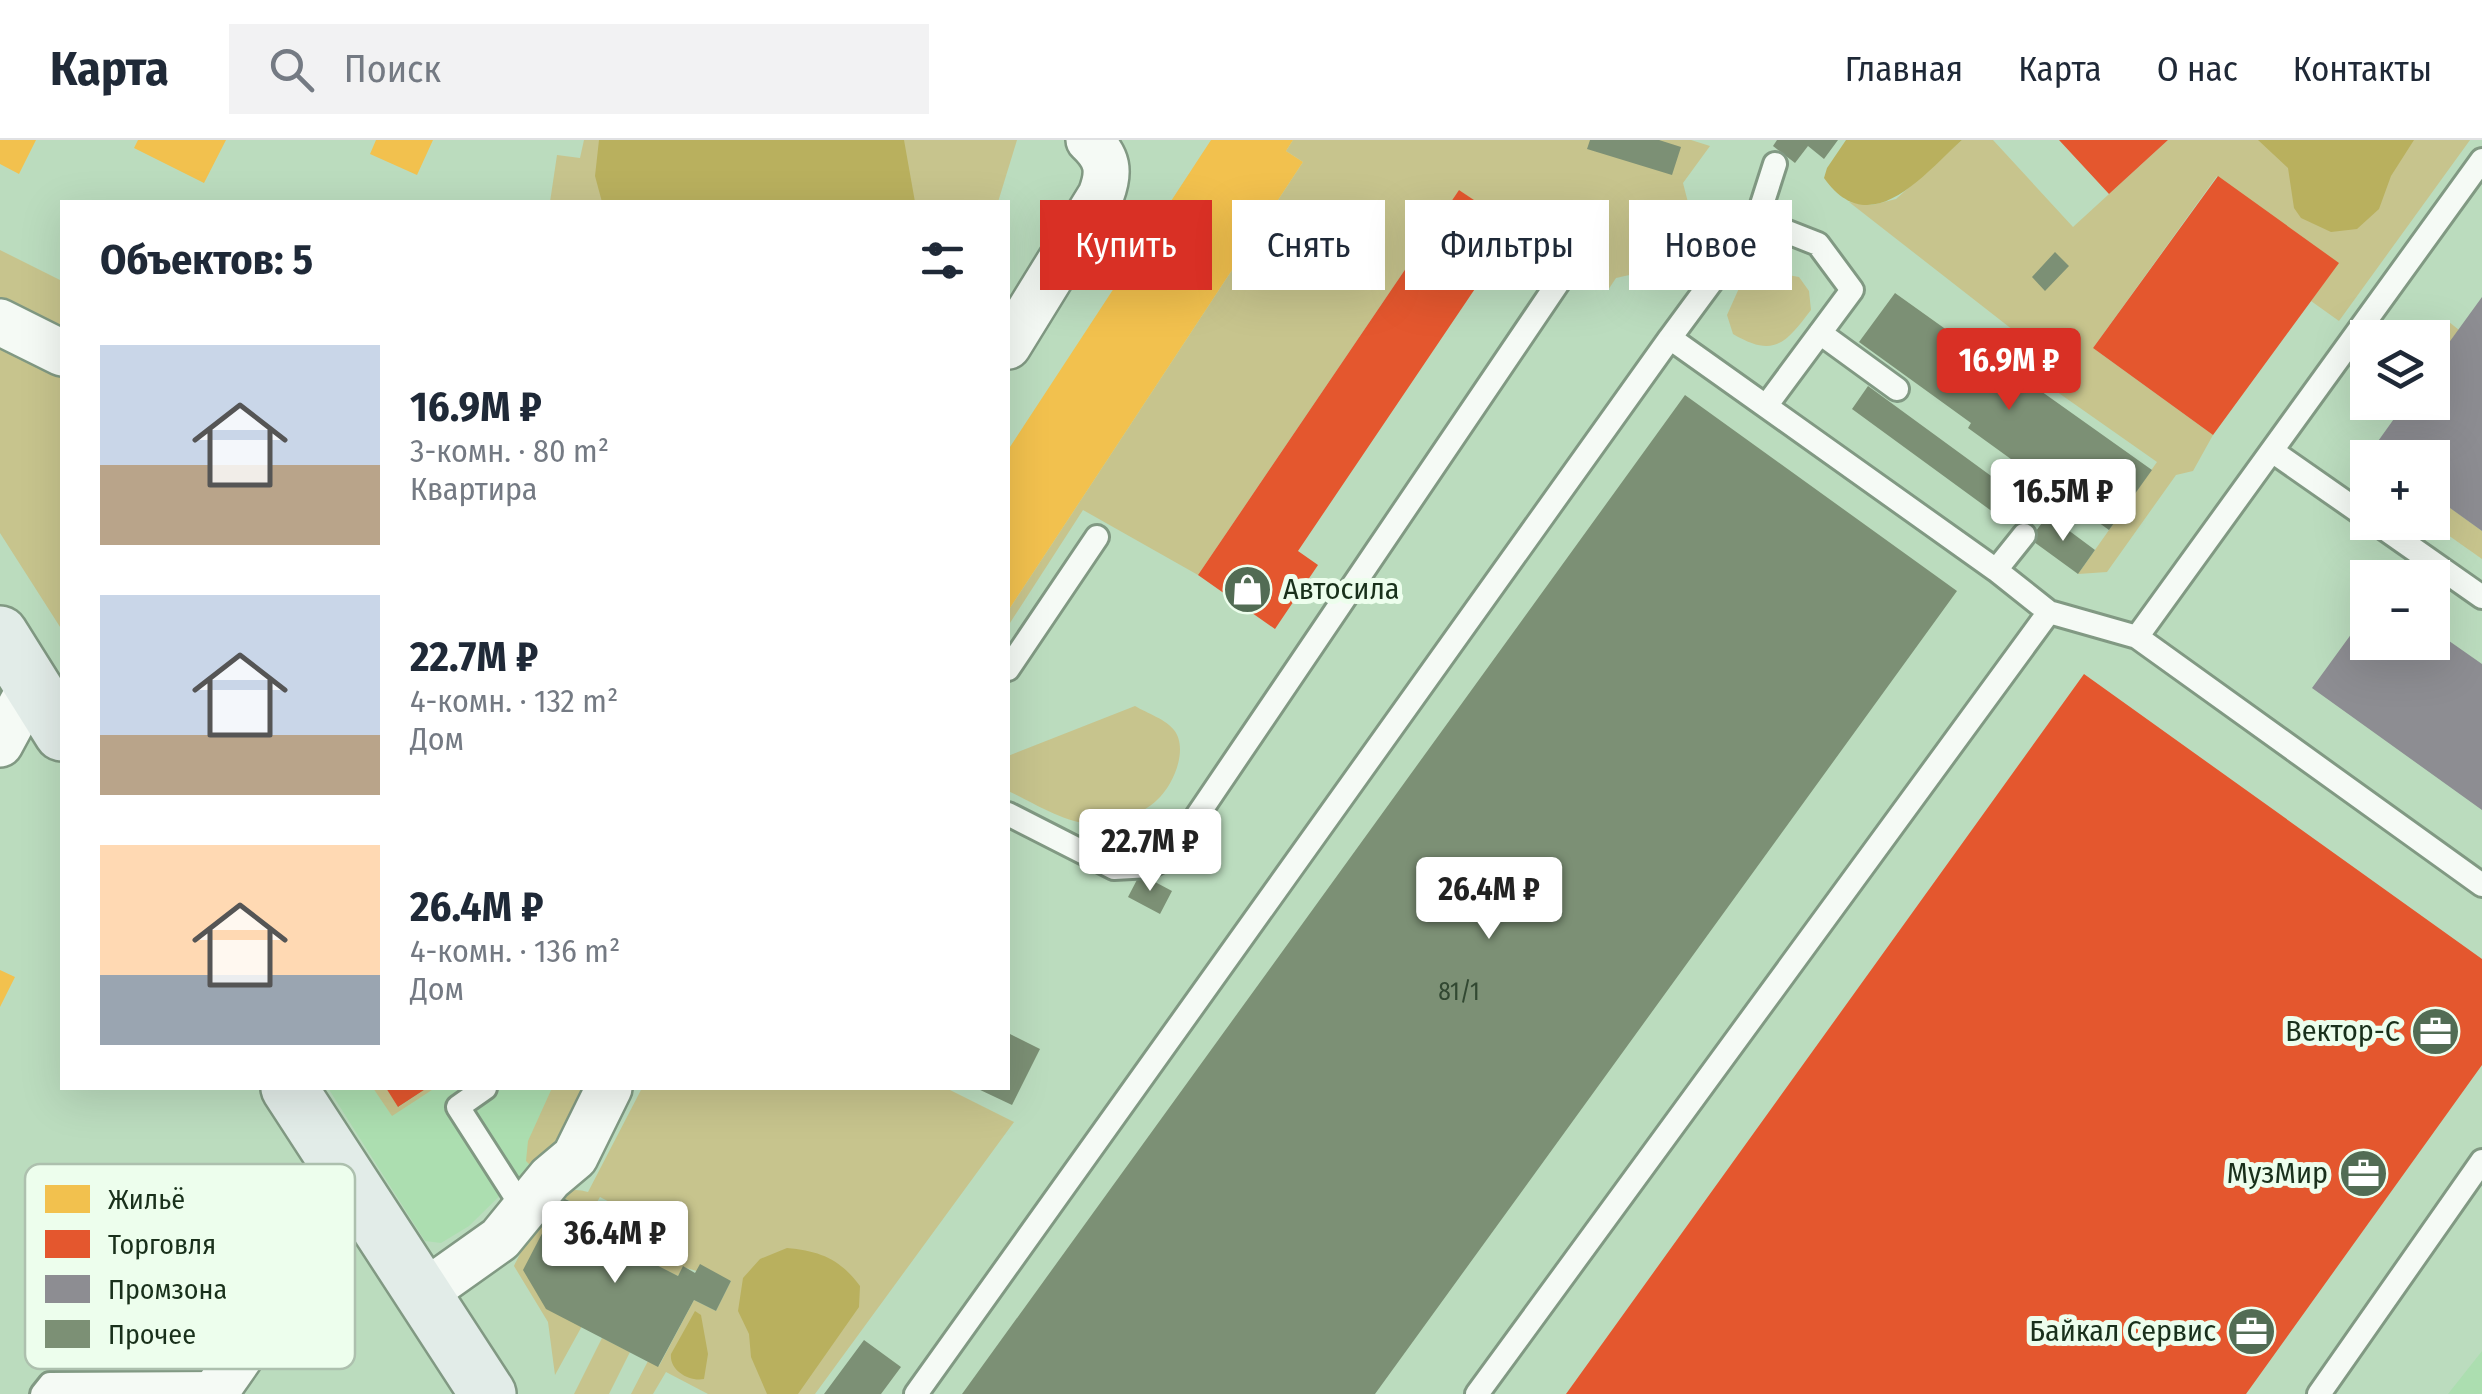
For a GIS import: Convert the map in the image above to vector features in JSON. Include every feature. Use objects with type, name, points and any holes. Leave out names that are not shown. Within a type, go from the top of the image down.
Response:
[{"type":"main road","points":[[0,634],[60,729]]},
{"type":"main road","points":[[290,1090],[338,1164]]},
{"type":"main road","points":[[356,1192],[488,1394]]},
{"type":"street","points":[[1010,343],[1102,196],[1107,164],[1100,150],[1088,140]]},
{"type":"street","points":[[0,322],[60,352]]},
{"type":"street","points":[[0,744],[32,684]]},
{"type":"street","points":[[424,1293],[500,1239],[550,1178],[575,1156],[609,1090]]},
{"type":"lane","points":[[2138,637],[2482,160]]},
{"type":"lane","points":[[1763,200],[1775,164]]},
{"type":"lane","points":[[1766,406],[1852,290],[1818,244],[1792,234]]},
{"type":"lane","points":[[1010,815],[1114,868],[1150,866],[1170,856],[1553,290]]},
{"type":"lane","points":[[916,1394],[1705,290]]},
{"type":"lane","points":[[1820,333],[1897,389]]},
{"type":"lane","points":[[1670,338],[2050,612],[2138,637],[2482,885]]},
{"type":"lane","points":[[2272,451],[2350,505]]},
{"type":"lane","points":[[1996,570],[2024,534]]},
{"type":"lane","points":[[1010,666],[1097,537]]},
{"type":"lane","points":[[2400,540],[2482,597]]},
{"type":"lane","points":[[1477,1394],[2050,612]]},
{"type":"lane","points":[[482,1090],[458,1107],[524,1210]]},
{"type":"lane","points":[[2319,1394],[2482,1161]]},
{"type":"lane","points":[[42,1394],[50,1384],[217,1389]]},
{"type":"shaded area","points":[[584,140],[1017,140],[999,200],[550,200],[557,155],[580,158]]},
{"type":"shaded area","points":[[599,140],[904,140],[915,200],[601,200],[595,176]]},
{"type":"shaded area","points":[[1293,140],[1691,140],[1710,146],[1683,183],[1687,200],[1629,200],[1629,275],[1616,278],[1609,288],[1609,200],[1474,200],[1459,190],[1452,200],[1405,200],[1405,270],[1198,575],[1083,510],[1010,623],[1010,608],[1232,270],[1232,290],[1385,290],[1385,200],[1278,200],[1303,162],[1286,151]]},
{"type":"shaded area","points":[[1846,140],[1962,140],[1896,196],[1878,204],[1859,204],[1842,196],[1824,178]]},
{"type":"shaded area","points":[[1962,140],[1993,140],[2073,227],[2168,140],[2470,140],[2339,321],[2311,301],[2338,263],[2217,176],[2093,348],[2213,435],[2193,471],[2176,475],[2107,572],[2078,574],[2157,462],[2019,365],[2022,337],[1849,202],[1872,205],[1896,199]]},
{"type":"shaded area","points":[[2258,140],[2414,140],[2391,176],[2379,209],[2357,229],[2331,232],[2301,218],[2294,208],[2288,168]]},
{"type":"shaded area","points":[[0,250],[60,280],[60,327],[0,297]]},
{"type":"shaded area","points":[[1792,276],[1799,277],[1809,291],[1811,310],[1778,344],[1759,345],[1733,334],[1727,315],[1738,290],[1792,290]]},
{"type":"shaded area","points":[[2450,323],[2459,330],[2450,342]]},
{"type":"shaded area","points":[[0,347],[60,376],[60,627],[0,533]]},
{"type":"shaded area","points":[[2450,507],[2482,531],[2482,559],[2450,536]]},
{"type":"shaded area","points":[[1135,706],[1171,726],[1180,747],[1169,786],[1157,800],[1127,818],[1093,824],[1060,816],[1010,792],[1010,755]]},
{"type":"shaded area","points":[[329,1090],[580,1090],[531,1165],[469,1226],[441,1243],[425,1241]]},
{"type":"shaded area","points":[[374,1090],[387,1090],[399,1107],[424,1090],[432,1090],[392,1116]]},
{"type":"shaded area","points":[[551,1090],[592,1090],[570,1136],[535,1170],[526,1161],[528,1141]]},
{"type":"shaded area","points":[[641,1090],[950,1090],[1014,1122],[815,1394],[708,1394],[666,1372],[653,1394],[631,1394],[648,1361],[659,1366],[694,1300],[716,1311],[731,1281],[683,1267],[678,1276],[641,1258],[657,1227],[600,1197],[591,1212],[562,1197],[582,1326],[555,1375],[548,1322],[514,1266],[533,1226],[550,1202],[573,1190],[588,1192]]},
{"type":"shaded area","points":[[787,1248],[819,1254],[845,1269],[860,1286],[859,1307],[798,1394],[767,1394],[738,1311],[743,1278],[760,1259]]},
{"type":"shaded area","points":[[695,1311],[701,1315],[708,1354],[704,1379],[681,1374],[671,1360]]},
{"type":"shaded area","points":[[602,1338],[630,1352],[609,1394],[574,1394]]},
{"type":"shaded area","points":[[2482,1351],[2482,1394],[2448,1394]]},
{"type":"building: Жильё","points":[[0,140],[36,140],[19,174],[0,164]]},
{"type":"building: Жильё","points":[[138,140],[226,140],[204,183],[134,148]]},
{"type":"building: Жильё","points":[[376,140],[433,140],[417,175],[370,154]]},
{"type":"building: Жильё","points":[[1211,140],[1293,140],[1286,151],[1303,162],[1278,200],[1232,200],[1232,270],[1010,608],[1010,447],[1113,290],[1212,290],[1212,200],[1172,200]]},
{"type":"building: Жильё","points":[[0,970],[15,977],[0,1007]]},
{"type":"building: Торговля","points":[[2059,140],[2168,140],[2109,194]]},
{"type":"building: Торговля","points":[[2218,176],[2339,263],[2213,435],[2093,348]]},
{"type":"building: Торговля","points":[[1459,190],[1474,200],[1452,200]]},
{"type":"building: Торговля","points":[[1405,270],[1405,290],[1474,290],[1298,551],[1318,565],[1275,629],[1198,575]]},
{"type":"building: Торговля","points":[[2084,674],[2482,959],[2482,1065],[2246,1394],[1566,1394]]},
{"type":"building: Торговля","points":[[387,1090],[424,1090],[398,1107]]},
{"type":"building: Промзона","points":[[2482,297],[2482,531],[2450,508],[2450,440],[2379,440],[2393,420],[2450,420],[2450,341]]},
{"type":"building: Промзона","points":[[2350,636],[2350,660],[2450,660],[2450,642],[2482,664],[2482,810],[2312,688]]},
{"type":"building: Прочее","points":[[1590,140],[1659,140],[1681,147],[1672,175],[1587,149]]},
{"type":"building: Прочее","points":[[1777,140],[1838,140],[1824,159],[1808,146],[1795,163],[1773,146]]},
{"type":"building: Прочее","points":[[2055,252],[2069,266],[2045,291],[2032,277]]},
{"type":"building: Прочее","points":[[1895,293],[2152,470],[2109,530],[1968,428],[1971,423],[1859,342]]},
{"type":"building: Прочее","points":[[1868,386],[2024,500],[2008,523],[1852,409]]},
{"type":"building: Прочее","points":[[1685,395],[1957,591],[1375,1394],[962,1394]]},
{"type":"building: Прочее","points":[[2048,515],[2095,550],[2078,574],[2030,539]]},
{"type":"building: Прочее","points":[[1140,874],[1172,891],[1160,914],[1128,897]]},
{"type":"building: Прочее","points":[[1010,1034],[1040,1049],[1012,1105],[980,1090],[1010,1090]]},
{"type":"building: Прочее","points":[[561,1197],[594,1213],[586,1229],[678,1276],[683,1266],[695,1273],[700,1264],[731,1281],[716,1311],[694,1300],[658,1367],[546,1309],[523,1270]]},
{"type":"building: Прочее","points":[[864,1340],[901,1367],[881,1394],[824,1394]]},
{"type":"place","name":"Автосила","points":[[1248,589]]},
{"type":"place","name":"Вектор-С","points":[[2435,1031]]},
{"type":"place","name":"МузМир","points":[[2363,1173]]},
{"type":"place","name":"Байкал Сервис","points":[[2251,1331]]}]
